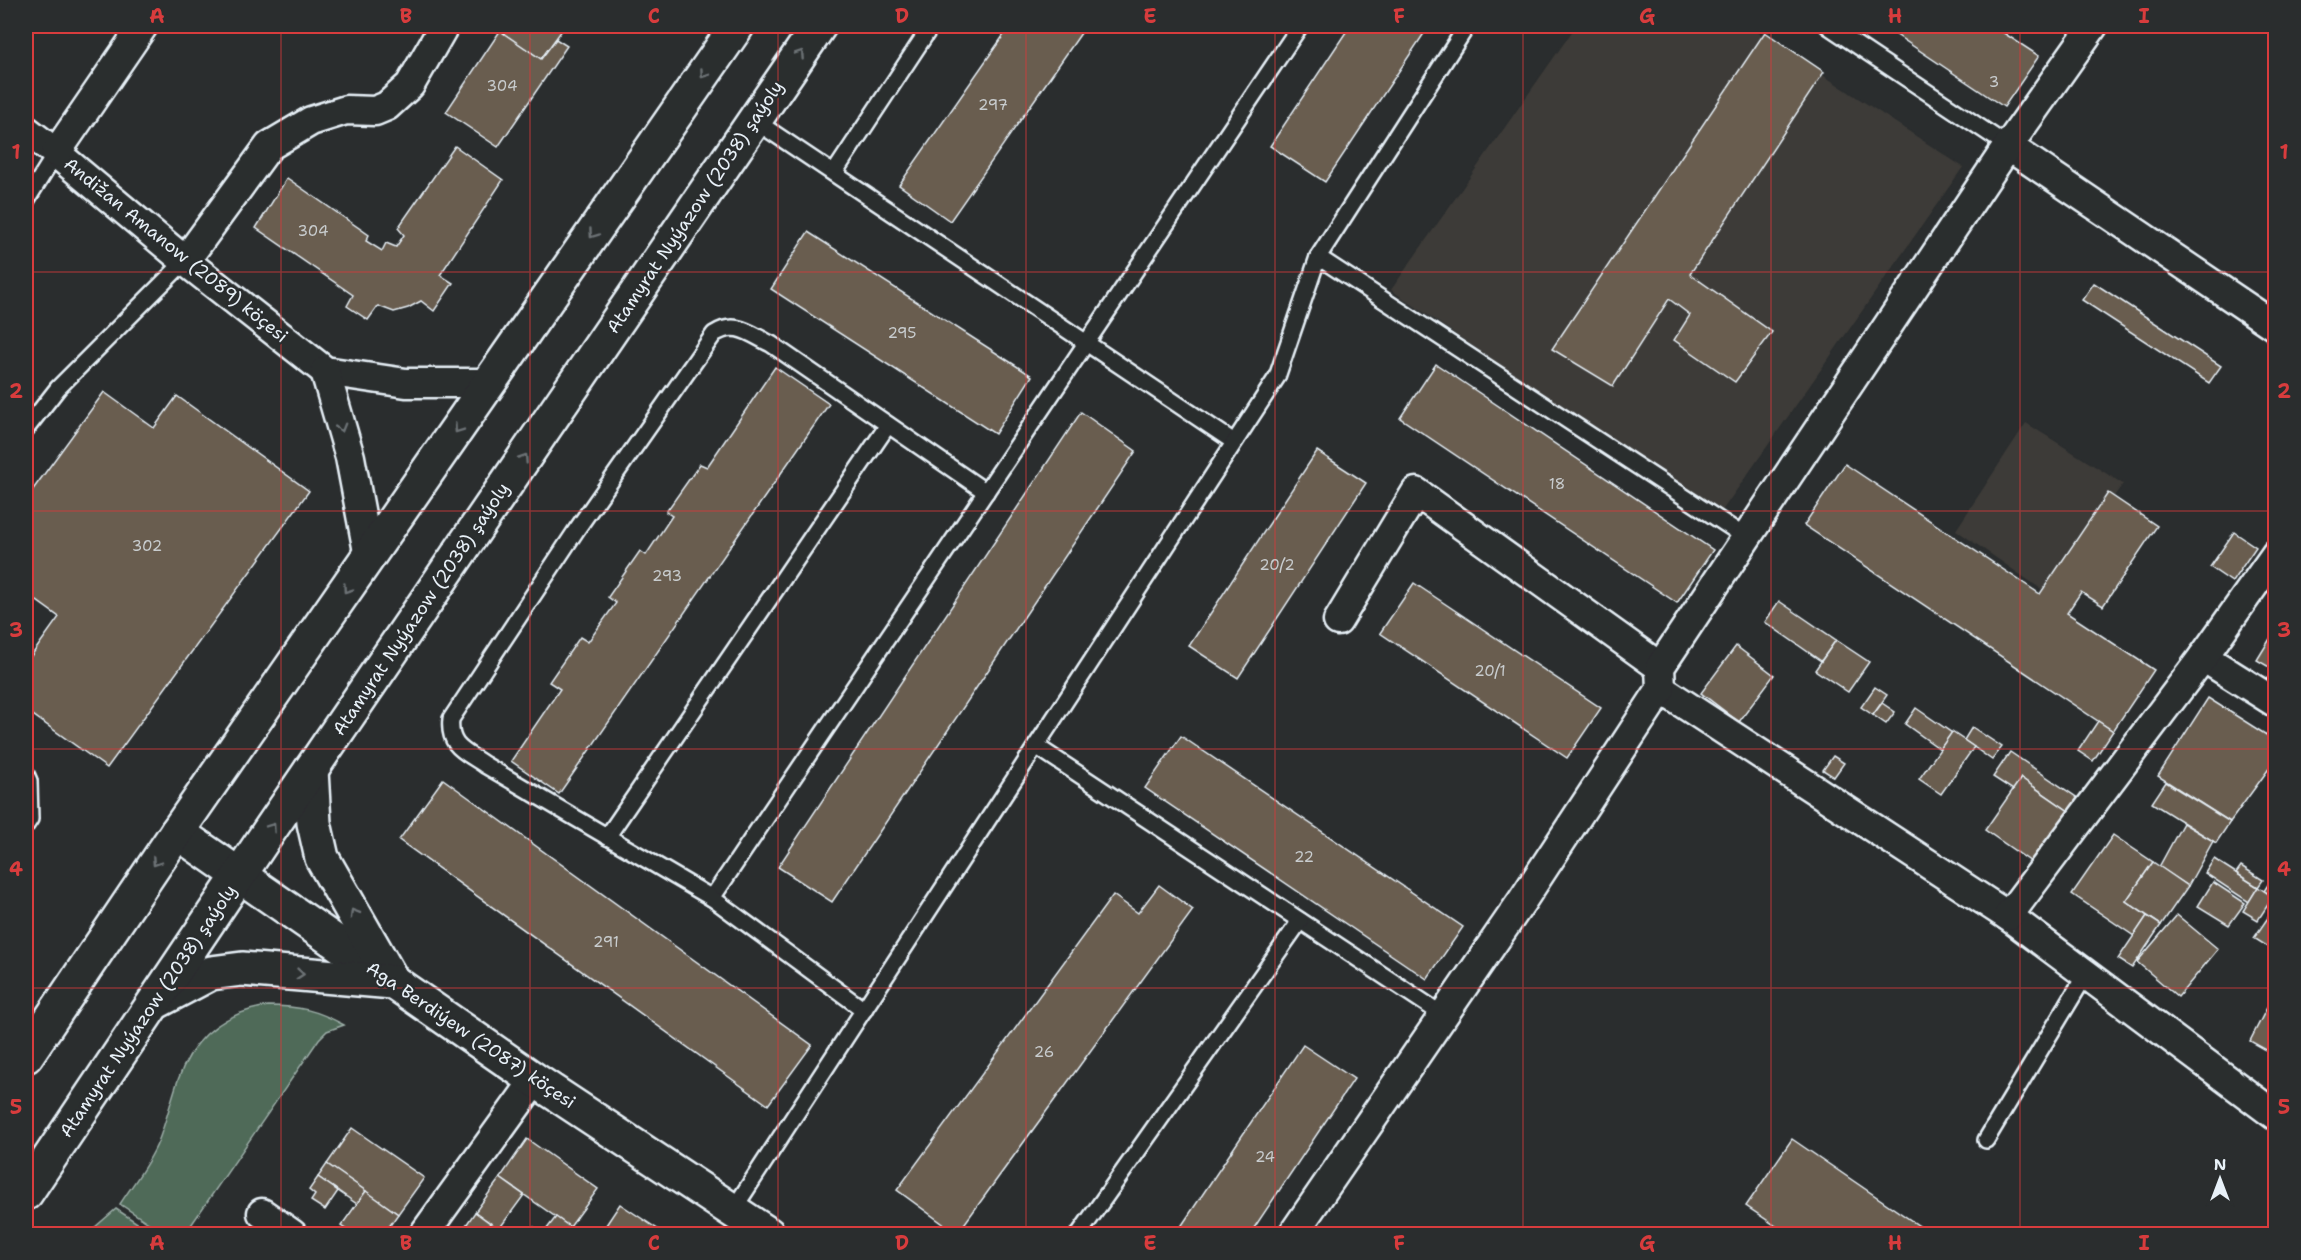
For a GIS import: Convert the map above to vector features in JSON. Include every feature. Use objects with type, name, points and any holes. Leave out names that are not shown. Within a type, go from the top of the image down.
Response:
[{"type":"main road","points":[[26,1056],[177,832],[737,26]]},
{"type":"main road","name":"Atamyrat Nyýazow (2038) şaýoly","points":[[26,1193],[239,875],[819,26]]},
{"type":"main road","points":[[311,770],[314,823],[322,858],[393,982]]},
{"type":"main road","name":"Aga Berdiýew (2087) köçesi","points":[[177,832],[535,1080],[768,1234]]},
{"type":"main road","points":[[154,1003],[211,972],[242,969],[393,982]]},
{"type":"street","points":[[56,153],[143,26]]},
{"type":"street","points":[[185,261],[269,146],[311,121],[346,110],[375,111],[387,106],[410,85],[444,26]]},
{"type":"street","points":[[1293,1234],[1522,901],[1746,538],[2008,146],[2092,26]]},
{"type":"street","name":"Andižan Amanow (2089) köçesi","points":[[26,130],[185,261],[325,371],[406,383],[489,383]]},
{"type":"street","points":[[2008,146],[2276,327]]},
{"type":"street","points":[[325,371],[350,457],[369,557]]},
{"type":"street","points":[[1338,621],[1416,492],[1660,678],[2008,916],[2276,1116]]},
{"type":"street","points":[[2008,916],[2203,657],[2276,554]]},
{"type":"street","points":[[2203,657],[2276,703]]},
{"type":"street","points":[[424,1234],[535,1080]]},
{"type":"street","points":[[262,1213],[292,1234]]},
{"type":"lane","points":[[834,173],[931,26]]},
{"type":"lane","points":[[712,898],[1300,26]]},
{"type":"lane","points":[[732,1210],[1277,377],[1318,257],[1467,26]]},
{"type":"lane","points":[[1828,26],[2008,146]]},
{"type":"lane","points":[[754,120],[1234,442]]},
{"type":"lane","points":[[26,201],[56,153]]},
{"type":"lane","points":[[1318,257],[1746,538]]},
{"type":"lane","points":[[26,429],[58,388],[185,261]]},
{"type":"lane","points":[[864,1010],[712,898],[476,759],[458,746],[450,731],[452,719],[577,529],[714,334],[723,328],[735,326],[771,344],[986,492]]},
{"type":"lane","points":[[608,837],[888,425]]},
{"type":"lane","points":[[1036,746],[1443,1015]]},
{"type":"lane","points":[[26,774],[29,781],[30,819],[26,825]]},
{"type":"lane","points":[[1079,1234],[1300,921]]},
{"type":"lane","points":[[1986,1140],[2086,974]]},
{"type":"shaded area","points":[[1576,26],[1748,26],[1963,167],[1719,515],[1391,290]]},
{"type":"shaded area","points":[[2026,423],[2123,484],[2044,591],[1956,530]]},
{"type":"green space","points":[[268,1006],[307,1010],[344,1025],[327,1031],[319,1039],[185,1234],[165,1234],[120,1204],[158,1142],[178,1080],[192,1051],[201,1040],[224,1021],[237,1014]]},
{"type":"green space","points":[[116,1209],[154,1234],[87,1234]]},
{"type":"building","points":[[492,26],[565,26],[541,59]]},
{"type":"building","points":[[1010,26],[1086,26],[950,221],[899,185]]},
{"type":"building","points":[[1350,26],[1429,26],[1325,182],[1270,146]]},
{"type":"building","points":[[1883,26],[1993,26],[2039,56],[2004,107]]},
{"type":"building","points":[[500,31],[541,59],[556,39],[567,46],[498,147],[446,112]]},
{"type":"building","points":[[1765,32],[1824,72],[1690,274],[1772,332],[1735,382],[1674,340],[1690,315],[1669,299],[1613,386],[1552,349]]},
{"type":"building","points":[[455,146],[503,180],[440,275],[453,283],[434,311],[421,301],[394,312],[378,306],[368,320],[347,306],[353,295],[256,228],[287,178],[369,235],[366,241],[382,251],[386,243],[396,247],[404,235],[398,228]]},
{"type":"building","points":[[808,232],[1032,376],[995,434],[771,289]]},
{"type":"building","points":[[2094,283],[2221,366],[2209,383],[2082,300]]},
{"type":"building","points":[[1436,364],[1713,550],[1677,603],[1400,418]]},
{"type":"building","points":[[775,367],[829,404],[559,794],[511,761],[560,689],[549,682],[580,637],[588,642],[616,603],[608,597],[640,551],[646,555],[672,516],[666,512],[700,464],[707,467]]},
{"type":"building","points":[[104,392],[154,428],[177,396],[309,491],[107,768],[26,710],[26,663],[59,617],[26,593],[26,499]]},
{"type":"building","points":[[1081,412],[1136,451],[832,902],[778,867]]},
{"type":"building","points":[[1317,451],[1366,483],[1238,678],[1189,646]]},
{"type":"building","points":[[1845,464],[2040,594],[2108,493],[2157,526],[2103,606],[2081,592],[2067,613],[2154,670],[2113,731],[1804,525]]},
{"type":"building","points":[[2234,532],[2256,547],[2232,582],[2210,567]]},
{"type":"building","points":[[1414,583],[1601,708],[1567,758],[1380,633]]},
{"type":"building","points":[[1779,601],[1836,640],[1821,661],[1765,622]]},
{"type":"building","points":[[2276,629],[2276,671],[2257,660]]},
{"type":"building","points":[[1836,640],[1869,662],[1848,692],[1815,670]]},
{"type":"building","points":[[1736,646],[1774,675],[1739,722],[1701,693]]},
{"type":"building","points":[[1875,687],[1887,695],[1873,715],[1861,707]]},
{"type":"building","points":[[2208,698],[2276,741],[2276,759],[2230,822],[2158,776]]},
{"type":"building","points":[[1882,703],[1895,712],[1886,724],[1873,715]]},
{"type":"building","points":[[1916,708],[1952,733],[1940,749],[1905,724]]},
{"type":"building","points":[[2098,721],[2113,731],[2093,761],[2078,751]]},
{"type":"building","points":[[1972,727],[2002,747],[1992,760],[1964,740]]},
{"type":"building","points":[[1952,732],[1974,747],[1941,794],[1919,779]]},
{"type":"building","points":[[1181,736],[1463,927],[1427,979],[1145,788]]},
{"type":"building","points":[[2010,752],[2082,801],[2073,814],[2021,778],[2013,790],[1993,777]]},
{"type":"building","points":[[1833,756],[1844,763],[1834,777],[1823,770]]},
{"type":"building","points":[[2021,778],[2073,814],[2037,866],[1985,830]]},
{"type":"building","points":[[443,779],[812,1045],[768,1105],[399,840]]},
{"type":"building","points":[[2166,782],[2230,822],[2216,843],[2152,803]]},
{"type":"building","points":[[2183,823],[2213,841],[2188,886],[2159,867]]},
{"type":"building","points":[[2113,835],[2153,862],[2126,901],[2147,916],[2134,936],[2072,894]]},
{"type":"building","points":[[2214,859],[2258,887],[2249,902],[2205,873]]},
{"type":"building","points":[[2153,862],[2188,886],[2161,925],[2126,901]]},
{"type":"building","points":[[2241,866],[2263,880],[2258,887],[2236,873]]},
{"type":"building","points":[[2276,872],[2276,898],[2264,891]]},
{"type":"building","points":[[2213,882],[2245,903],[2229,925],[2198,906]]},
{"type":"building","points":[[1159,885],[1193,910],[957,1234],[897,1190],[1113,895],[1138,913]]},
{"type":"building","points":[[2258,887],[2273,897],[2258,920],[2243,911]]},
{"type":"building","points":[[2276,906],[2276,952],[2254,938]]},
{"type":"building","points":[[2177,915],[2218,949],[2178,997],[2137,962]]},
{"type":"building","points":[[2147,916],[2161,925],[2132,968],[2118,959]]},
{"type":"building","points":[[2273,996],[2276,997],[2276,1036],[2268,1051],[2250,1041]]},
{"type":"building","points":[[1303,1045],[1354,1079],[1250,1234],[1176,1234]]},
{"type":"building","points":[[352,1128],[424,1178],[398,1214],[327,1164]]},
{"type":"building","points":[[527,1139],[598,1189],[570,1227],[500,1178]]},
{"type":"building","points":[[1792,1139],[1931,1234],[1788,1234],[1746,1206]]},
{"type":"building","points":[[327,1164],[366,1191],[357,1204],[318,1177]]},
{"type":"building","points":[[318,1177],[338,1191],[325,1210],[311,1201],[315,1195],[309,1190]]},
{"type":"building","points":[[500,1178],[524,1195],[499,1229],[475,1212]]},
{"type":"building","points":[[366,1191],[398,1214],[384,1234],[353,1234],[341,1226]]},
{"type":"building","points":[[620,1204],[665,1234],[600,1234]]},
{"type":"building","points":[[475,1212],[490,1223],[484,1234],[460,1234]]},
{"type":"building","points":[[556,1217],[570,1227],[565,1234],[543,1234]]},
{"type":"building","points":[[534,1227],[543,1234],[529,1234]]}]
